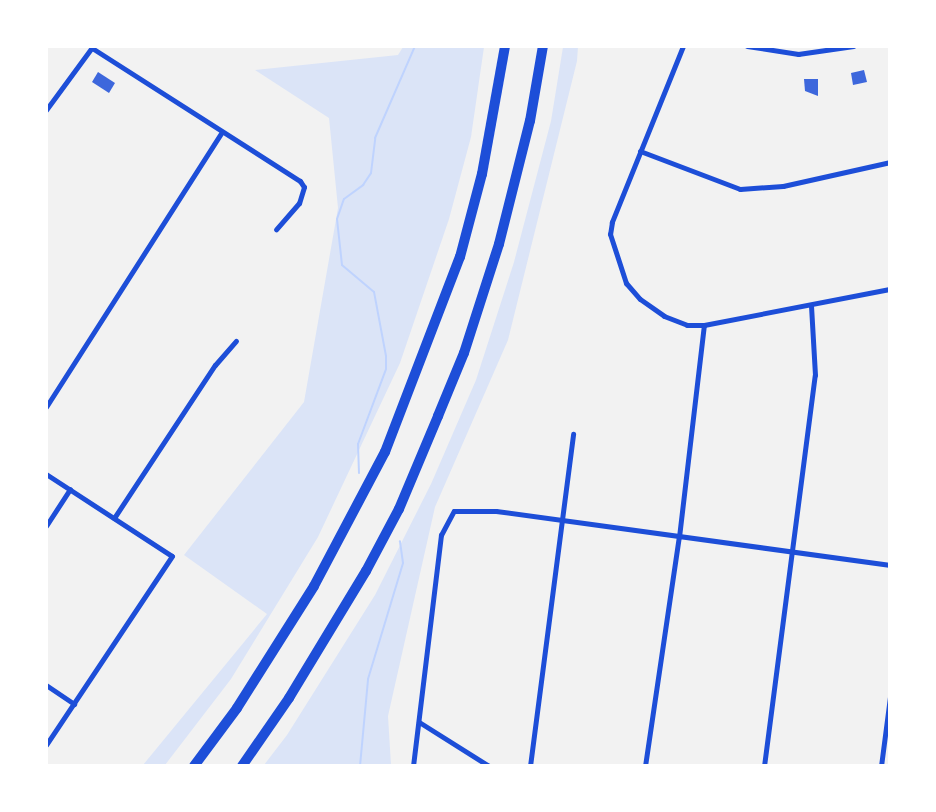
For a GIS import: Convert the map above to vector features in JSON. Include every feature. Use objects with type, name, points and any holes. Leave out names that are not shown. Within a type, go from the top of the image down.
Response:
[{"type":"highway","points":[[194,765],[237,708],[314,586],[385,452],[460,257],[483,174],[505,46]]},
{"type":"highway","points":[[242,765],[289,698],[366,571],[399,509],[438,416],[464,353],[499,244],[530,121],[543,46]]},
{"type":"street","points":[[683,46],[640,151],[610,234],[619,268],[626,283],[650,307],[687,325],[704,325],[890,289]]},
{"type":"street","points":[[747,46],[798,54],[853,46]]},
{"type":"street","points":[[46,110],[92,47],[304,186],[299,203],[276,229]]},
{"type":"street","points":[[46,407],[221,132]]},
{"type":"street","points":[[640,151],[740,189],[783,186],[890,162]]},
{"type":"street","points":[[764,765],[811,414],[816,352],[811,305]]},
{"type":"street","points":[[645,765],[679,537],[704,325]]},
{"type":"street","points":[[114,518],[215,365],[236,341]]},
{"type":"street","points":[[530,765],[573,434]]},
{"type":"street","points":[[46,474],[172,556],[46,745]]},
{"type":"street","points":[[46,526],[70,489]]},
{"type":"street","points":[[413,765],[441,535],[449,516],[465,509],[890,565]]},
{"type":"street","points":[[46,685],[74,704]]},
{"type":"street","points":[[881,765],[890,697]]},
{"type":"street","points":[[418,722],[489,765]]},
{"type":"shaded area","points":[[403,47],[484,47],[471,137],[449,219],[400,363],[318,537],[231,679],[165,765],[143,765],[267,614],[184,555],[304,402],[338,208],[329,118],[255,70],[398,55]]},
{"type":"shaded area","points":[[563,47],[578,47],[577,61],[508,340],[435,507],[388,716],[391,765],[264,765],[287,735],[375,595],[431,484],[476,380],[514,262],[551,121]]},
{"type":"building","points":[[864,70],[867,82],[853,85],[851,73]]},
{"type":"building","points":[[98,72],[115,83],[109,93],[92,82]]},
{"type":"building","points":[[804,79],[818,79],[818,96],[805,91]]},
{"type":"waterway","points":[[359,473],[358,444],[386,369],[386,356],[374,292],[342,265],[337,219],[344,199],[363,185],[371,173],[375,138],[415,46]]},
{"type":"waterway","points":[[360,766],[368,679],[403,563],[400,541]]}]
